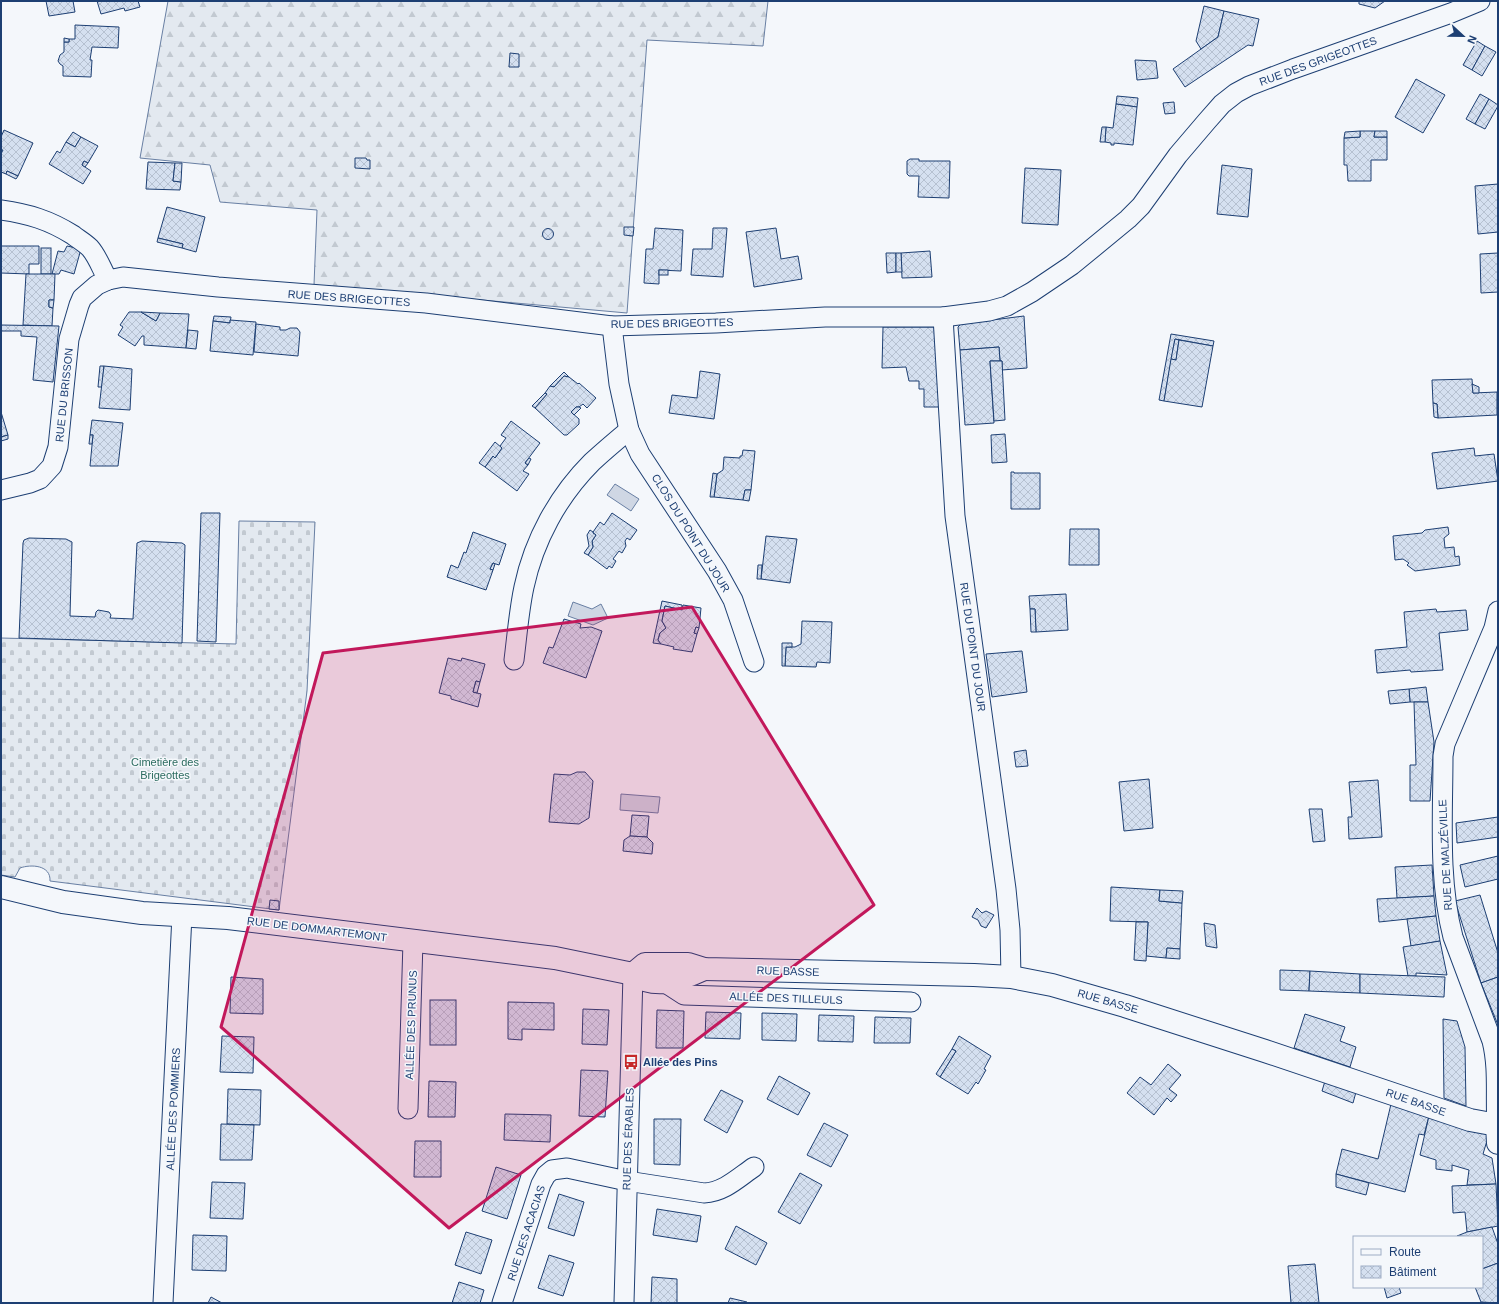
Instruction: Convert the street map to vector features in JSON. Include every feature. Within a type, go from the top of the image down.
[{"type":"street","name":"RUE DES GRIGEOTTES","points":[[1178,155],[1222,104],[1249,86],[1480,1]]},
{"type":"street","name":"RUE DES BRIGEOTTES","points":[[108,280],[123,277],[218,287],[426,303],[612,326],[716,323],[825,317],[943,317],[989,311],[1008,306],[1022,299],[1092,249],[1141,206],[1178,155]]},
{"type":"street","points":[[1,210],[22,213],[41,219],[56,225],[77,238],[89,247],[96,256],[108,280]]},
{"type":"street","name":"RUE DU BRISSON","points":[[1,490],[40,479],[52,466],[58,447],[69,339],[79,305],[82,298],[97,285],[108,280]]},
{"type":"street","name":"RUE DU POINT DU JOUR","points":[[943,317],[955,516],[1006,889],[1010,930],[1011,977]]},
{"type":"street","name":"CLOS DU POINT DU JOUR","points":[[612,326],[619,384],[629,430],[640,454],[717,571],[733,600],[754,662]]},
{"type":"street","points":[[514,660],[524,587],[535,550],[548,519],[570,487],[592,462],[629,430]]},
{"type":"street","name":"RUE DE MALZÉVILLE","points":[[1498,611],[1494,628],[1445,744],[1443,756],[1442,827],[1445,896],[1450,926],[1492,1041],[1494,1051],[1498,1131]]},
{"type":"street","name":"RUE DE DOMMARTEMONT","points":[[1,887],[63,902],[142,913],[228,918],[555,958],[633,974]]},
{"type":"street","name":"ALLÉE DES POMMIERS","points":[[163,1303],[182,915]]},
{"type":"street","name":"ALLÉE DES PRUNUS","points":[[408,1109],[413,941]]},
{"type":"street","name":"RUE BASSE","points":[[704,969],[678,981],[664,982],[643,981],[633,974],[645,964],[688,964],[704,969],[974,974],[1011,977],[1052,985],[1125,1006],[1273,1053],[1470,1120],[1498,1131]]},
{"type":"street","name":"RUE DES ÉRABLES","points":[[624,1303],[633,974]]},
{"type":"street","name":"ALLÉE DES TILLEULS","points":[[664,982],[684,995],[911,1002]]},
{"type":"street","points":[[627,1181],[704,1193],[715,1192],[727,1186],[754,1167]]},
{"type":"street","name":"RUE DES ACACIAS","points":[[502,1303],[541,1184],[546,1175],[552,1170],[567,1168],[627,1181]]},
{"type":"highlighted area","points":[[692,607],[874,905],[449,1228],[221,1027],[323,653]]},
{"type":"green space","points":[[168,1],[768,1],[763,46],[647,40],[627,313],[314,285],[317,210],[220,202],[210,165],[140,158]]},
{"type":"green space","name":"Cimetière des Brigeottes","points":[[239,521],[315,522],[307,691],[279,910],[50,881],[47,872],[44,869],[35,866],[20,868],[15,877],[1,875],[1,638],[236,644]]},
{"type":"shaded area","points":[[615,484],[639,499],[631,511],[607,495]]},
{"type":"shaded area","points":[[573,602],[592,609],[601,604],[608,618],[593,625],[568,616]]},
{"type":"shaded area","points":[[621,794],[660,797],[658,813],[620,810]]},
{"type":"building","points":[[46,1],[73,1],[75,12],[49,16]]},
{"type":"building","points":[[97,1],[138,1],[140,7],[125,11],[124,8],[101,14]]},
{"type":"building","points":[[1359,1],[1385,1],[1375,8],[1359,4]]},
{"type":"building","points":[[1204,6],[1224,11],[1218,37],[1201,49],[1196,41]]},
{"type":"building","points":[[1224,11],[1259,19],[1253,46],[1248,45],[1185,87],[1173,69],[1218,37]]},
{"type":"building","points":[[75,25],[119,27],[118,48],[92,47],[90,60],[92,60],[91,77],[63,76],[63,66],[58,61],[60,55],[64,52],[64,42],[69,42],[69,39],[75,39]]},
{"type":"building","points":[[64,38],[69,39],[69,42],[64,42]]},
{"type":"building","points":[[1477,41],[1485,46],[1472,70],[1463,65]]},
{"type":"building","points":[[1485,46],[1496,52],[1482,76],[1472,70]]},
{"type":"building","points":[[510,53],[519,54],[519,67],[509,67]]},
{"type":"building","points":[[1135,60],[1156,61],[1158,78],[1137,80]]},
{"type":"building","points":[[1416,79],[1445,95],[1423,133],[1395,117]]},
{"type":"building","points":[[1480,94],[1489,99],[1475,124],[1466,119]]},
{"type":"building","points":[[1117,96],[1138,98],[1137,107],[1116,104]]},
{"type":"building","points":[[1489,99],[1498,106],[1485,129],[1475,124]]},
{"type":"building","points":[[1174,102],[1175,113],[1165,114],[1163,103]]},
{"type":"building","points":[[1116,104],[1137,107],[1133,145],[1114,143],[1114,145],[1111,145],[1111,143],[1105,142],[1106,127],[1113,128]]},
{"type":"building","points":[[1102,127],[1106,127],[1105,142],[1100,142]]},
{"type":"building","points":[[4,130],[33,143],[18,176],[7,171],[6,174],[1,172],[1,154],[3,150],[1,150],[1,137]]},
{"type":"building","points":[[1360,131],[1375,131],[1374,137],[1387,137],[1387,160],[1371,160],[1371,181],[1348,181],[1347,165],[1344,165],[1344,138],[1360,137]]},
{"type":"building","points":[[1360,131],[1360,137],[1344,138],[1345,132]]},
{"type":"building","points":[[1375,131],[1387,131],[1387,137],[1374,137]]},
{"type":"building","points":[[73,132],[81,137],[75,147],[66,142]]},
{"type":"building","points":[[81,137],[98,146],[88,163],[84,161],[82,165],[91,171],[83,184],[49,164],[57,151],[60,153],[66,142],[75,147]]},
{"type":"building","points":[[355,158],[366,158],[367,160],[370,160],[370,169],[355,168]]},
{"type":"building","points":[[910,159],[919,159],[919,161],[950,161],[949,198],[918,197],[919,176],[909,176],[907,174],[907,161]]},
{"type":"building","points":[[84,161],[88,163],[85,167],[82,165]]},
{"type":"building","points":[[148,162],[175,163],[173,181],[181,182],[180,190],[146,189]]},
{"type":"building","points":[[175,163],[182,163],[181,182],[173,181]]},
{"type":"building","points":[[1222,165],[1252,169],[1248,217],[1217,214]]},
{"type":"building","points":[[1025,168],[1061,170],[1058,225],[1022,223]]},
{"type":"building","points":[[7,171],[18,176],[16,179],[6,174]]},
{"type":"building","points":[[1498,184],[1498,232],[1478,234],[1475,186]]},
{"type":"building","points":[[167,207],[205,217],[196,252],[182,248],[183,244],[158,238]]},
{"type":"building","points":[[624,227],[634,227],[633,236],[624,235]]},
{"type":"building","points":[[548,228],[552,230],[554,234],[552,238],[548,240],[544,238],[542,234],[544,230]]},
{"type":"building","points":[[655,228],[683,230],[681,271],[659,270],[659,284],[644,283],[646,249],[653,249]]},
{"type":"building","points":[[713,228],[727,228],[723,277],[691,275],[693,249],[712,249]]},
{"type":"building","points":[[776,228],[781,259],[798,256],[802,279],[754,287],[746,232]]},
{"type":"building","points":[[158,238],[183,244],[182,248],[157,242]]},
{"type":"building","points":[[1,246],[39,246],[39,264],[29,264],[29,274],[1,273]]},
{"type":"building","points":[[67,246],[81,249],[74,274],[61,270],[59,274],[52,274],[58,251],[64,252]]},
{"type":"building","points":[[41,248],[51,248],[51,274],[41,274]]},
{"type":"building","points":[[930,251],[932,277],[902,278],[901,253]]},
{"type":"building","points":[[886,253],[896,253],[896,272],[887,273]]},
{"type":"building","points":[[896,253],[901,253],[902,272],[896,272]]},
{"type":"building","points":[[1498,253],[1498,292],[1481,293],[1480,254]]},
{"type":"building","points":[[659,270],[668,270],[668,275],[659,275]]},
{"type":"building","points":[[26,274],[55,274],[54,300],[49,300],[49,307],[53,308],[52,326],[23,325]]},
{"type":"building","points":[[49,300],[54,300],[53,308],[49,307]]},
{"type":"building","points":[[129,312],[141,312],[156,321],[160,313],[189,314],[186,348],[144,345],[144,336],[142,336],[135,346],[118,335],[123,327],[120,325]]},
{"type":"building","points":[[141,312],[160,313],[156,321]]},
{"type":"building","points":[[214,316],[231,317],[230,323],[213,321]]},
{"type":"building","points":[[1024,316],[1027,368],[1002,370],[999,347],[960,350],[958,327],[961,324]]},
{"type":"building","points":[[230,320],[256,322],[253,355],[210,351],[213,321],[230,323]]},
{"type":"building","points":[[256,324],[280,327],[280,330],[297,328],[300,332],[298,356],[254,352]]},
{"type":"building","points":[[1,325],[59,326],[53,382],[33,380],[37,337],[21,336],[21,331],[1,331]]},
{"type":"building","points":[[883,327],[936,327],[940,407],[924,407],[924,389],[919,389],[919,381],[909,381],[906,367],[882,368]]},
{"type":"building","points":[[188,330],[198,331],[196,349],[186,348]]},
{"type":"building","points":[[1171,334],[1214,341],[1213,346],[1175,339],[1164,401],[1159,400]]},
{"type":"building","points":[[1175,339],[1179,340],[1176,360],[1171,359]]},
{"type":"building","points":[[1179,340],[1213,346],[1202,407],[1164,401],[1171,359],[1176,360]]},
{"type":"building","points":[[999,347],[1000,361],[990,361],[994,423],[965,425],[960,350]]},
{"type":"building","points":[[990,361],[1002,361],[1005,420],[994,421]]},
{"type":"building","points":[[100,366],[104,366],[102,387],[98,387]]},
{"type":"building","points":[[104,366],[132,369],[130,410],[99,408]]},
{"type":"building","points":[[700,371],[720,374],[714,419],[669,413],[672,395],[697,398]]},
{"type":"building","points":[[564,372],[569,377],[564,376],[554,387],[550,386]]},
{"type":"building","points":[[564,376],[569,377],[578,384],[579,383],[596,398],[587,408],[583,404],[576,407],[571,412],[579,419],[579,424],[567,435],[564,435],[535,408],[547,394],[545,393],[550,386],[554,387]]},
{"type":"building","points":[[1472,379],[1473,393],[1497,392],[1497,415],[1438,418],[1437,404],[1433,403],[1432,380]]},
{"type":"building","points":[[1472,384],[1479,387],[1479,393],[1473,393]]},
{"type":"building","points":[[545,393],[547,394],[535,408],[532,406]]},
{"type":"building","points":[[1433,403],[1437,404],[1438,418],[1434,417]]},
{"type":"building","points":[[576,407],[581,408],[574,415],[571,412]]},
{"type":"building","points":[[1,412],[8,435],[1,437]]},
{"type":"building","points":[[92,420],[123,423],[118,466],[90,466],[93,435],[90,435]]},
{"type":"building","points":[[511,421],[540,443],[525,463],[528,465],[523,471],[529,474],[517,491],[485,467],[493,456],[495,458],[502,448],[500,446],[506,438],[501,435]]},
{"type":"building","points":[[1005,434],[1007,462],[992,463],[991,435]]},
{"type":"building","points":[[8,435],[8,439],[1,441],[1,437]]},
{"type":"building","points":[[90,435],[93,435],[92,444],[89,444]]},
{"type":"building","points":[[495,442],[502,448],[495,458],[493,456],[485,467],[479,463]]},
{"type":"building","points":[[1474,448],[1475,456],[1494,454],[1498,481],[1437,489],[1432,453]]},
{"type":"building","points":[[743,450],[755,451],[751,490],[745,490],[743,500],[714,497],[717,474],[723,470],[724,457],[740,458]]},
{"type":"building","points":[[529,458],[531,459],[528,465],[525,463]]},
{"type":"building","points":[[1011,472],[1040,473],[1040,509],[1011,509]]},
{"type":"building","points":[[713,473],[717,474],[714,497],[710,497]]},
{"type":"building","points":[[745,490],[751,490],[749,501],[743,500]]},
{"type":"building","points":[[201,513],[220,513],[216,642],[197,641]]},
{"type":"building","points":[[612,513],[637,530],[630,540],[627,538],[625,541],[626,546],[622,553],[619,551],[613,559],[616,561],[612,568],[609,566],[607,569],[588,555],[593,547],[592,541],[596,535],[593,532],[600,522],[604,525]]},
{"type":"building","points":[[1448,527],[1449,534],[1444,538],[1445,548],[1454,547],[1455,557],[1459,556],[1460,565],[1415,571],[1407,565],[1409,563],[1403,559],[1395,560],[1393,536],[1422,533],[1425,530]]},
{"type":"building","points":[[1070,529],[1099,529],[1099,565],[1069,565]]},
{"type":"building","points":[[590,530],[596,535],[592,541],[593,547],[588,555],[584,553],[589,546],[587,535]]},
{"type":"building","points":[[473,532],[506,544],[499,565],[493,563],[490,569],[493,570],[486,590],[447,577],[451,565],[458,568],[464,552],[466,553]]},
{"type":"building","points":[[766,536],[797,539],[790,583],[761,579]]},
{"type":"building","points":[[29,538],[66,539],[72,542],[70,616],[95,617],[98,610],[109,612],[111,615],[110,618],[133,619],[137,543],[142,541],[182,543],[185,545],[182,643],[19,638],[23,543],[24,540]]},
{"type":"building","points":[[493,563],[495,564],[493,570],[490,569]]},
{"type":"building","points":[[758,565],[762,565],[761,579],[757,579]]},
{"type":"building","points":[[1066,594],[1068,630],[1036,632],[1035,609],[1030,609],[1029,596]]},
{"type":"building","points":[[662,601],[682,605],[682,610],[665,606],[662,621],[666,628],[660,633],[658,640],[661,644],[653,643]]},
{"type":"building","points":[[683,605],[701,608],[699,628],[696,627],[694,633],[697,634],[692,652],[673,649],[674,647],[661,644],[658,640],[660,633],[666,628],[662,621],[665,606],[682,610]]},
{"type":"building","points":[[1030,609],[1035,609],[1036,632],[1031,632]]},
{"type":"building","points":[[1436,609],[1437,612],[1466,610],[1468,630],[1439,633],[1443,670],[1411,672],[1410,670],[1377,673],[1375,650],[1407,647],[1404,612]]},
{"type":"building","points":[[564,619],[581,624],[580,628],[591,627],[602,631],[586,678],[543,663],[549,647],[553,648]]},
{"type":"building","points":[[802,621],[832,622],[830,663],[817,662],[816,667],[785,666],[786,647],[795,647],[801,644]]},
{"type":"building","points":[[696,627],[699,628],[697,634],[694,633]]},
{"type":"building","points":[[782,643],[792,643],[792,647],[786,647],[785,666],[782,666]]},
{"type":"building","points":[[1022,651],[1027,692],[992,697],[986,654]]},
{"type":"building","points":[[448,658],[461,661],[462,658],[485,664],[480,682],[476,681],[473,692],[481,694],[478,707],[451,699],[451,696],[439,693]]},
{"type":"building","points":[[476,681],[480,682],[477,693],[473,692]]},
{"type":"building","points":[[1426,687],[1428,702],[1410,702],[1409,689]]},
{"type":"building","points":[[1409,689],[1410,702],[1390,704],[1388,691]]},
{"type":"building","points":[[1414,702],[1428,702],[1434,742],[1430,801],[1410,801],[1410,765],[1416,765]]},
{"type":"building","points":[[1026,750],[1028,766],[1016,767],[1014,752]]},
{"type":"building","points":[[577,772],[585,772],[593,781],[589,818],[579,824],[549,822],[554,774],[570,775]]},
{"type":"building","points":[[1149,779],[1153,828],[1124,831],[1119,782]]},
{"type":"building","points":[[1378,780],[1382,837],[1349,839],[1348,817],[1352,817],[1349,782]]},
{"type":"building","points":[[1309,809],[1322,809],[1325,841],[1313,842]]},
{"type":"building","points":[[632,815],[649,816],[647,837],[630,836]]},
{"type":"building","points":[[1498,817],[1498,837],[1457,843],[1456,823]]},
{"type":"building","points":[[630,836],[647,837],[653,843],[652,854],[623,851],[624,840]]},
{"type":"building","points":[[1498,856],[1498,879],[1465,887],[1460,865]]},
{"type":"building","points":[[1432,865],[1434,896],[1397,898],[1395,867]]},
{"type":"building","points":[[1111,887],[1160,890],[1159,901],[1182,903],[1180,949],[1167,948],[1166,958],[1146,956],[1148,922],[1110,921]]},
{"type":"building","points":[[1160,890],[1183,891],[1182,903],[1159,901]]},
{"type":"building","points":[[1480,895],[1498,953],[1498,977],[1481,983],[1455,901]]},
{"type":"building","points":[[1434,896],[1436,916],[1379,922],[1377,899]]},
{"type":"building","points":[[270,900],[279,901],[279,910],[269,909]]},
{"type":"building","points":[[977,908],[982,913],[986,911],[994,915],[986,928],[981,926],[978,920],[972,917]]},
{"type":"building","points":[[1436,916],[1440,941],[1411,946],[1407,919]]},
{"type":"building","points":[[1136,922],[1148,922],[1146,961],[1134,960]]},
{"type":"building","points":[[1204,923],[1215,925],[1217,948],[1206,946]]},
{"type":"building","points":[[1440,941],[1447,975],[1416,973],[1416,976],[1408,976],[1403,947]]},
{"type":"building","points":[[1167,948],[1180,949],[1180,959],[1166,958]]},
{"type":"building","points":[[1280,970],[1310,971],[1309,991],[1280,990]]},
{"type":"building","points":[[1310,971],[1360,974],[1360,993],[1309,991]]},
{"type":"building","points":[[1360,974],[1445,977],[1444,997],[1360,993]]},
{"type":"building","points":[[231,977],[263,979],[263,1014],[230,1013]]},
{"type":"building","points":[[1498,977],[1498,1025],[1481,983]]},
{"type":"building","points":[[430,1000],[456,1000],[456,1045],[430,1045]]},
{"type":"building","points":[[508,1002],[554,1003],[554,1030],[522,1029],[522,1040],[508,1039]]},
{"type":"building","points":[[583,1009],[609,1010],[607,1045],[582,1044]]},
{"type":"building","points":[[657,1010],[684,1011],[683,1048],[656,1048]]},
{"type":"building","points":[[706,1012],[741,1013],[740,1039],[705,1038]]},
{"type":"building","points":[[762,1013],[797,1014],[796,1041],[762,1040]]},
{"type":"building","points":[[1305,1014],[1345,1027],[1340,1041],[1356,1047],[1350,1067],[1294,1048]]},
{"type":"building","points":[[819,1015],[854,1016],[853,1042],[818,1041]]},
{"type":"building","points":[[875,1017],[911,1018],[910,1043],[874,1043]]},
{"type":"building","points":[[1443,1019],[1457,1021],[1465,1047],[1466,1106],[1444,1098]]},
{"type":"building","points":[[222,1036],[254,1037],[253,1073],[220,1072]]},
{"type":"building","points":[[959,1036],[991,1056],[984,1069],[986,1070],[978,1084],[976,1082],[968,1094],[940,1077],[956,1051],[952,1049]]},
{"type":"building","points":[[952,1049],[956,1051],[940,1077],[936,1074]]},
{"type":"building","points":[[1168,1064],[1181,1075],[1169,1089],[1177,1095],[1171,1102],[1167,1098],[1154,1115],[1127,1093],[1140,1077],[1151,1085]]},
{"type":"building","points":[[581,1070],[608,1071],[605,1117],[579,1116]]},
{"type":"building","points":[[779,1076],[810,1093],[798,1115],[767,1099]]},
{"type":"building","points":[[429,1081],[456,1082],[455,1117],[428,1117]]},
{"type":"building","points":[[1325,1081],[1356,1092],[1353,1103],[1322,1091]]},
{"type":"building","points":[[228,1089],[261,1090],[260,1125],[227,1124]]},
{"type":"building","points":[[721,1090],[743,1101],[727,1133],[704,1120]]},
{"type":"building","points":[[1391,1104],[1429,1116],[1424,1135],[1419,1134],[1405,1192],[1336,1174],[1342,1149],[1378,1159]]},
{"type":"building","points":[[505,1114],[551,1115],[550,1142],[504,1140]]},
{"type":"building","points":[[1429,1116],[1489,1134],[1483,1154],[1492,1158],[1496,1184],[1467,1185],[1469,1170],[1452,1165],[1452,1171],[1436,1169],[1436,1160],[1420,1155]]},
{"type":"building","points":[[654,1119],[681,1119],[680,1165],[654,1164]]},
{"type":"building","points":[[824,1123],[848,1135],[831,1167],[807,1155]]},
{"type":"building","points":[[221,1124],[254,1125],[252,1160],[220,1160]]},
{"type":"building","points":[[415,1141],[441,1141],[441,1177],[414,1177]]},
{"type":"building","points":[[496,1167],[521,1175],[507,1219],[482,1211]]},
{"type":"building","points":[[800,1173],[822,1185],[800,1224],[778,1212]]},
{"type":"building","points":[[1336,1174],[1369,1183],[1366,1195],[1336,1187]]},
{"type":"building","points":[[212,1182],[245,1183],[243,1219],[210,1218]]},
{"type":"building","points":[[1496,1184],[1498,1226],[1467,1232],[1465,1212],[1453,1213],[1452,1186]]},
{"type":"building","points":[[559,1194],[584,1202],[574,1236],[548,1228]]},
{"type":"building","points":[[657,1209],[701,1216],[697,1242],[653,1235]]},
{"type":"building","points":[[736,1226],[767,1243],[756,1265],[725,1249]]},
{"type":"building","points":[[1492,1227],[1498,1244],[1498,1263],[1483,1269],[1483,1236],[1457,1236],[1467,1232]]},
{"type":"building","points":[[466,1232],[492,1240],[481,1274],[455,1265]]},
{"type":"building","points":[[193,1235],[227,1236],[226,1271],[192,1270]]},
{"type":"building","points":[[549,1255],[574,1263],[563,1296],[538,1288]]},
{"type":"building","points":[[1498,1263],[1498,1303],[1481,1302],[1475,1288],[1483,1288],[1483,1269]]},
{"type":"building","points":[[1315,1264],[1319,1303],[1291,1303],[1288,1266]]},
{"type":"building","points":[[652,1277],[677,1279],[677,1303],[651,1303]]},
{"type":"building","points":[[459,1282],[484,1290],[480,1303],[452,1303]]},
{"type":"building","points":[[1384,1288],[1399,1288],[1401,1293],[1387,1298]]},
{"type":"building","points":[[211,1297],[222,1303],[208,1303]]},
{"type":"building","points":[[730,1298],[747,1302],[728,1303]]},
{"type":"place","name":"Allée des Pins","points":[[631,1062]]}]
